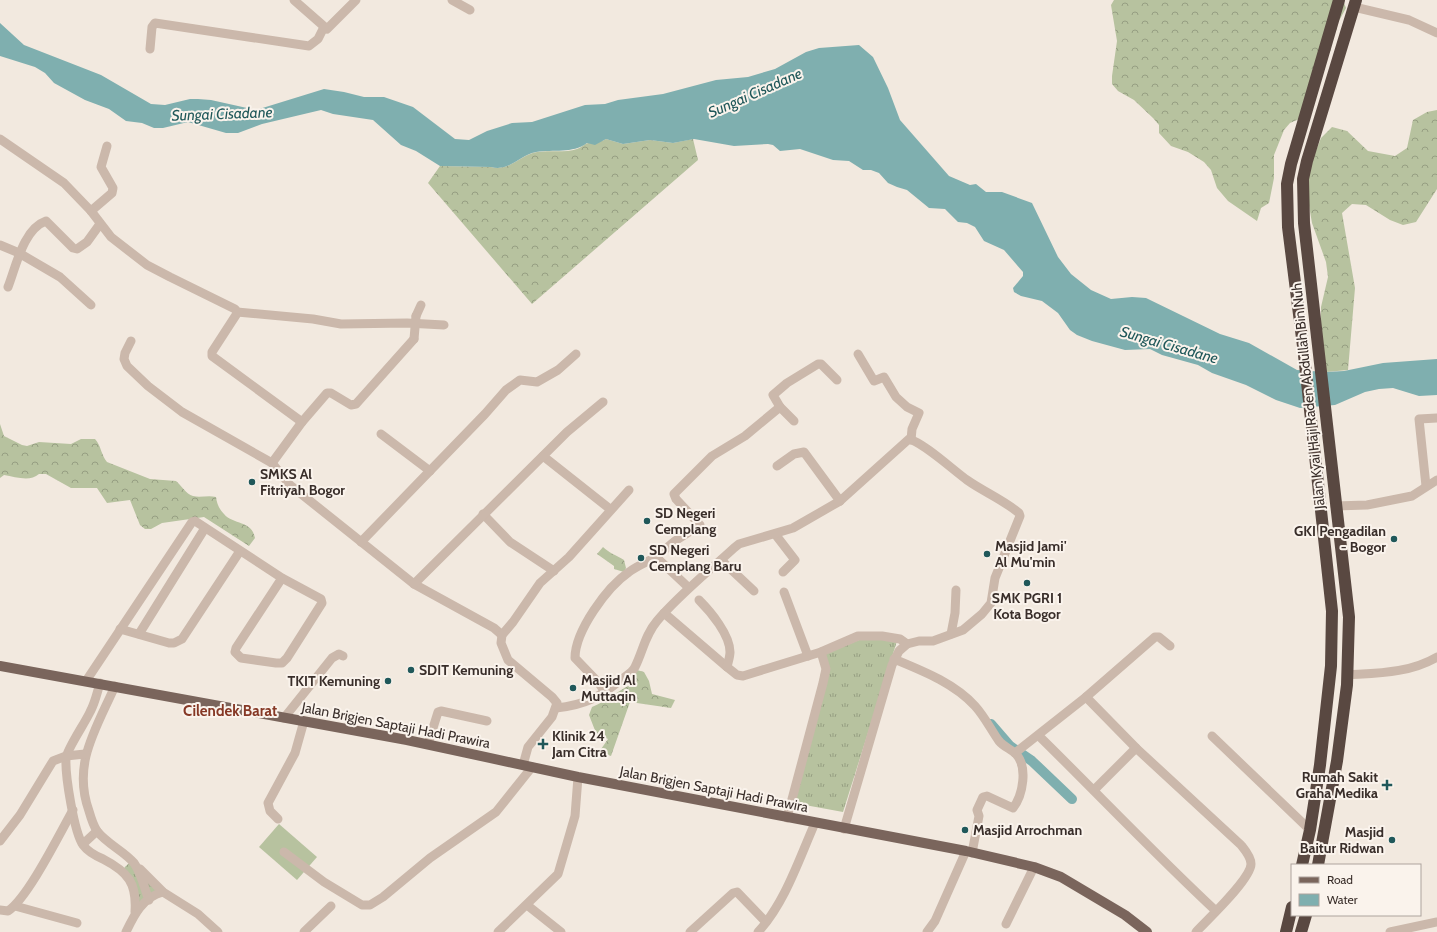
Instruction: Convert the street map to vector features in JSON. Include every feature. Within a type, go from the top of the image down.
[{"type":"highway","name":"Jalan Kyai Haji Raden Abdullah Bin Nuh","points":[[1302,863],[1310,830],[1320,765],[1331,666],[1332,611],[1321,498],[1288,226],[1287,184],[1290,164],[1339,0]]},
{"type":"highway","name":"Jalan Kyai Haji Raden Abdullah Bin Nuh","points":[[1318,864],[1337,761],[1348,675],[1349,617],[1335,506],[1304,223],[1303,179],[1355,3]]},
{"type":"highway","points":[[1286,929],[1291,911]]},
{"type":"highway","points":[[1301,932],[1306,916]]},
{"type":"main road","name":"Jalan Brigjen Saptaji Hadi Prawira","points":[[0,666],[428,744],[578,777],[969,852],[1034,867],[1061,877],[1125,915],[1146,932]]},
{"type":"street","points":[[294,0],[324,27],[329,29],[356,0]]},
{"type":"street","points":[[452,0],[470,10]]},
{"type":"street","points":[[1355,3],[1409,20],[1437,33]]},
{"type":"street","points":[[150,49],[152,27],[155,24],[214,31],[309,46],[318,39],[324,27]]},
{"type":"street","points":[[0,139],[64,183],[91,211],[112,237],[147,265],[170,278],[235,308],[237,312],[313,319],[341,324],[407,323],[444,325]]},
{"type":"street","points":[[91,211],[112,193],[114,188],[101,167],[107,146]]},
{"type":"street","points":[[8,287],[19,253],[38,224],[46,221],[73,248],[77,249],[87,242],[100,224]]},
{"type":"street","points":[[0,245],[19,253],[60,277],[91,304]]},
{"type":"street","points":[[272,463],[302,422],[327,393],[331,393],[351,405],[356,404],[414,339],[416,316],[421,305]]},
{"type":"street","points":[[237,312],[212,352],[212,356],[302,422]]},
{"type":"street","points":[[131,340],[125,352],[124,359],[127,366],[148,386],[182,412],[272,463],[290,485],[414,584],[494,628],[502,635]]},
{"type":"street","points":[[361,542],[506,390],[520,380],[537,382],[558,370],[576,354]]},
{"type":"street","points":[[858,354],[874,381],[884,377],[896,397],[907,407],[919,413],[912,429],[911,440]]},
{"type":"street","points":[[794,421],[780,407],[773,395],[787,383],[818,364],[821,364],[837,380]]},
{"type":"street","points":[[414,584],[482,514],[567,432],[603,402]]},
{"type":"street","points":[[605,692],[598,682],[575,658],[578,641],[598,604],[610,588],[628,572],[656,557],[700,525],[676,499],[674,494],[712,456],[745,436],[780,407]]},
{"type":"street","points":[[1426,486],[1419,419],[1437,418]]},
{"type":"street","points":[[381,434],[430,471]]},
{"type":"street","points":[[556,708],[589,702],[605,692],[635,669],[643,642],[657,621],[688,587],[739,544],[793,528],[840,501],[907,440],[911,440],[968,481],[999,498],[1019,513],[1020,516],[995,578],[991,603],[982,614],[963,630],[933,641],[918,641],[907,644],[899,651],[894,659],[865,752],[844,829]]},
{"type":"street","points":[[777,466],[794,454],[804,452],[840,501]]},
{"type":"street","points":[[543,456],[610,509]]},
{"type":"street","points":[[1335,506],[1367,505],[1412,496],[1437,480]]},
{"type":"street","points":[[284,852],[324,882],[362,905],[370,905],[383,897],[430,858],[496,812],[528,766],[528,747],[556,708],[556,704],[552,697],[508,660],[501,643],[502,635],[513,622],[540,583],[569,557],[610,509],[629,490]]},
{"type":"street","points":[[482,514],[510,542],[554,571]]},
{"type":"street","points":[[86,681],[190,523],[195,521],[282,578],[321,599],[322,603],[287,658],[282,663],[276,664],[241,658],[235,652],[236,648],[282,578]]},
{"type":"street","points":[[139,634],[205,528]]},
{"type":"street","points":[[775,534],[795,560],[783,572]]},
{"type":"street","points":[[120,629],[169,643],[174,643],[182,639],[240,551]]},
{"type":"street","points":[[656,557],[688,587]]},
{"type":"street","points":[[721,560],[754,590]]},
{"type":"street","points":[[951,634],[955,613],[956,590]]},
{"type":"street","points":[[784,592],[808,656]]},
{"type":"street","points":[[699,600],[713,616],[728,641],[730,652],[727,667]]},
{"type":"street","points":[[664,614],[737,675],[743,676],[821,652],[858,636],[882,636],[900,639],[907,644]]},
{"type":"street","points":[[1017,752],[1086,697],[1157,636],[1170,646]]},
{"type":"street","points":[[787,818],[826,669],[821,652]]},
{"type":"street","points":[[284,718],[332,658],[339,654],[343,656]]},
{"type":"street","points":[[1348,675],[1393,672],[1426,663],[1437,657]]},
{"type":"street","points":[[894,659],[924,671],[958,690],[975,706],[1000,743],[1017,752],[1024,767],[1020,794],[1013,808],[1010,808],[985,795],[977,810],[978,816],[969,852],[935,921],[927,932]]},
{"type":"street","points":[[100,684],[91,710],[66,756],[66,778],[73,810],[83,844],[94,855],[122,870],[136,895],[135,912],[126,932]]},
{"type":"street","points":[[115,686],[86,754],[82,778],[87,806],[97,830],[163,892],[198,914],[217,932]]},
{"type":"street","points":[[1086,697],[1136,748],[1241,845],[1249,857],[1251,864],[1246,879],[1196,932]]},
{"type":"street","points":[[91,710],[103,714]]},
{"type":"street","points":[[428,744],[438,712],[441,711],[487,721]]},
{"type":"street","points":[[278,819],[270,811],[268,803],[296,753],[304,721]]},
{"type":"street","points":[[1038,736],[1094,790],[1166,864],[1216,911]]},
{"type":"street","points":[[1212,736],[1310,830]]},
{"type":"street","points":[[1094,790],[1136,748]]},
{"type":"street","points":[[0,841],[20,815],[51,763],[66,756],[86,754]]},
{"type":"street","points":[[498,932],[554,879],[561,867],[575,816],[578,777]]},
{"type":"street","points":[[0,910],[8,911],[15,906],[41,867],[73,810]]},
{"type":"street","points":[[758,932],[766,922],[786,887],[814,823]]},
{"type":"street","points":[[83,844],[97,830]]},
{"type":"street","points":[[122,870],[131,861]]},
{"type":"street","points":[[131,861],[140,874],[148,900]]},
{"type":"street","points":[[1006,924],[1034,867]]},
{"type":"street","points":[[135,912],[156,894],[163,892]]},
{"type":"street","points":[[690,932],[733,893],[737,892],[766,922]]},
{"type":"street","points":[[527,905],[561,932]]},
{"type":"street","points":[[15,906],[77,923]]},
{"type":"street","points":[[304,932],[331,906]]},
{"type":"street","points":[[1390,932],[1437,922]]},
{"type":"green space","points":[[1114,0],[1343,0],[1346,8],[1336,23],[1337,29],[1330,38],[1331,50],[1328,54],[1306,116],[1290,123],[1284,130],[1274,155],[1274,178],[1269,203],[1261,208],[1257,221],[1228,201],[1217,188],[1211,170],[1204,162],[1188,152],[1171,146],[1159,133],[1159,125],[1153,118],[1134,100],[1118,91],[1112,84],[1117,41],[1111,5]]},
{"type":"green space","points":[[1437,110],[1437,189],[1416,222],[1403,225],[1390,220],[1366,205],[1352,204],[1342,213],[1355,288],[1348,370],[1326,372],[1321,339],[1321,307],[1328,277],[1326,262],[1312,223],[1307,194],[1310,166],[1321,138],[1332,127],[1347,131],[1368,151],[1395,156],[1407,148],[1413,120],[1427,112]]},
{"type":"green space","points":[[606,139],[623,144],[650,140],[673,143],[693,139],[698,160],[532,304],[428,183],[440,166],[498,168],[509,165],[525,156],[537,152],[572,150],[588,143]]},
{"type":"green space","points":[[0,424],[4,436],[27,446],[39,442],[71,444],[81,439],[95,439],[99,444],[103,456],[107,462],[150,479],[176,481],[190,495],[193,496],[216,497],[218,506],[224,514],[232,520],[250,528],[255,538],[249,546],[204,517],[162,523],[151,529],[145,529],[140,525],[130,500],[107,503],[97,488],[71,488],[46,474],[39,474],[31,478],[18,478],[4,475],[0,478]]},
{"type":"green space","points":[[603,547],[624,560],[626,568],[624,572],[614,569],[614,566],[597,554]]},
{"type":"green space","points":[[864,638],[897,641],[843,812],[794,803],[825,654]]},
{"type":"green space","points":[[637,670],[644,672],[649,681],[652,694],[675,700],[671,708],[630,702],[611,756],[599,752],[608,739],[596,733],[589,715],[592,707],[634,683],[630,676]]},
{"type":"green space","points":[[279,824],[317,857],[297,880],[259,847]]},
{"type":"green space","points":[[131,861],[163,892],[135,912],[136,895],[122,870]]},
{"type":"water","name":"Sungai Cisadane","points":[[0,23],[24,45],[101,75],[151,104],[165,105],[190,99],[198,99],[211,100],[256,110],[324,89],[364,97],[384,97],[413,107],[455,139],[469,140],[487,131],[512,123],[532,122],[585,105],[605,104],[618,100],[663,94],[716,80],[748,77],[775,69],[806,52],[819,48],[859,45],[873,57],[888,88],[900,120],[949,176],[970,185],[976,184],[986,192],[1002,192],[1032,203],[1058,257],[1071,274],[1091,290],[1111,299],[1132,297],[1146,298],[1220,334],[1249,343],[1297,370],[1326,372],[1344,371],[1383,363],[1437,359],[1437,395],[1419,396],[1393,388],[1379,389],[1365,392],[1335,405],[1300,408],[1276,400],[1246,385],[1212,373],[1198,365],[1162,355],[1150,349],[1125,350],[1092,341],[1077,335],[1070,330],[1058,313],[1042,301],[1021,296],[1014,292],[1013,288],[1023,276],[1023,272],[1004,250],[984,241],[975,227],[967,223],[958,222],[945,209],[929,208],[907,190],[888,183],[879,173],[871,170],[863,170],[849,161],[833,160],[800,149],[780,151],[773,145],[768,144],[734,146],[694,139],[673,143],[650,140],[623,144],[606,139],[595,145],[587,143],[575,149],[536,152],[524,156],[509,165],[498,168],[440,166],[416,151],[401,145],[373,120],[333,114],[321,110],[262,124],[238,133],[226,133],[188,122],[163,128],[154,128],[142,123],[126,121],[109,109],[85,100],[54,83],[45,73],[35,67],[0,56]]},
{"type":"waterway","points":[[991,724],[1010,746],[1032,761],[1072,799]]},
{"type":"place","name":"SMKS Al Fitriyah Bogor","points":[[252,482]]},
{"type":"place","name":"SD Negeri Cemplang","points":[[647,521]]},
{"type":"place","name":"GKI Pengadilan - Bogor","points":[[1394,539]]},
{"type":"place","name":"Masjid Jami' Al Mu'min","points":[[987,554]]},
{"type":"place","name":"SD Negeri Cemplang Baru","points":[[641,558]]},
{"type":"place","name":"SMK PGRI 1 Kota Bogor","points":[[1027,583]]},
{"type":"place","name":"SDIT Kemuning","points":[[411,670]]},
{"type":"place","name":"TKIT Kemuning","points":[[388,681]]},
{"type":"place","name":"Masjid Al Muttaqin","points":[[573,688]]},
{"type":"place","name":"Klinik 24 Jam Citra","points":[[543,744]]},
{"type":"place","name":"Rumah Sakit Graha Medika","points":[[1387,785]]},
{"type":"place","name":"Masjid Arrochman","points":[[965,830]]},
{"type":"place","name":"Masjid Baitur Ridwan","points":[[1392,840]]},
{"type":"district","name":"Cilendek Barat","points":[[230,711]]}]
